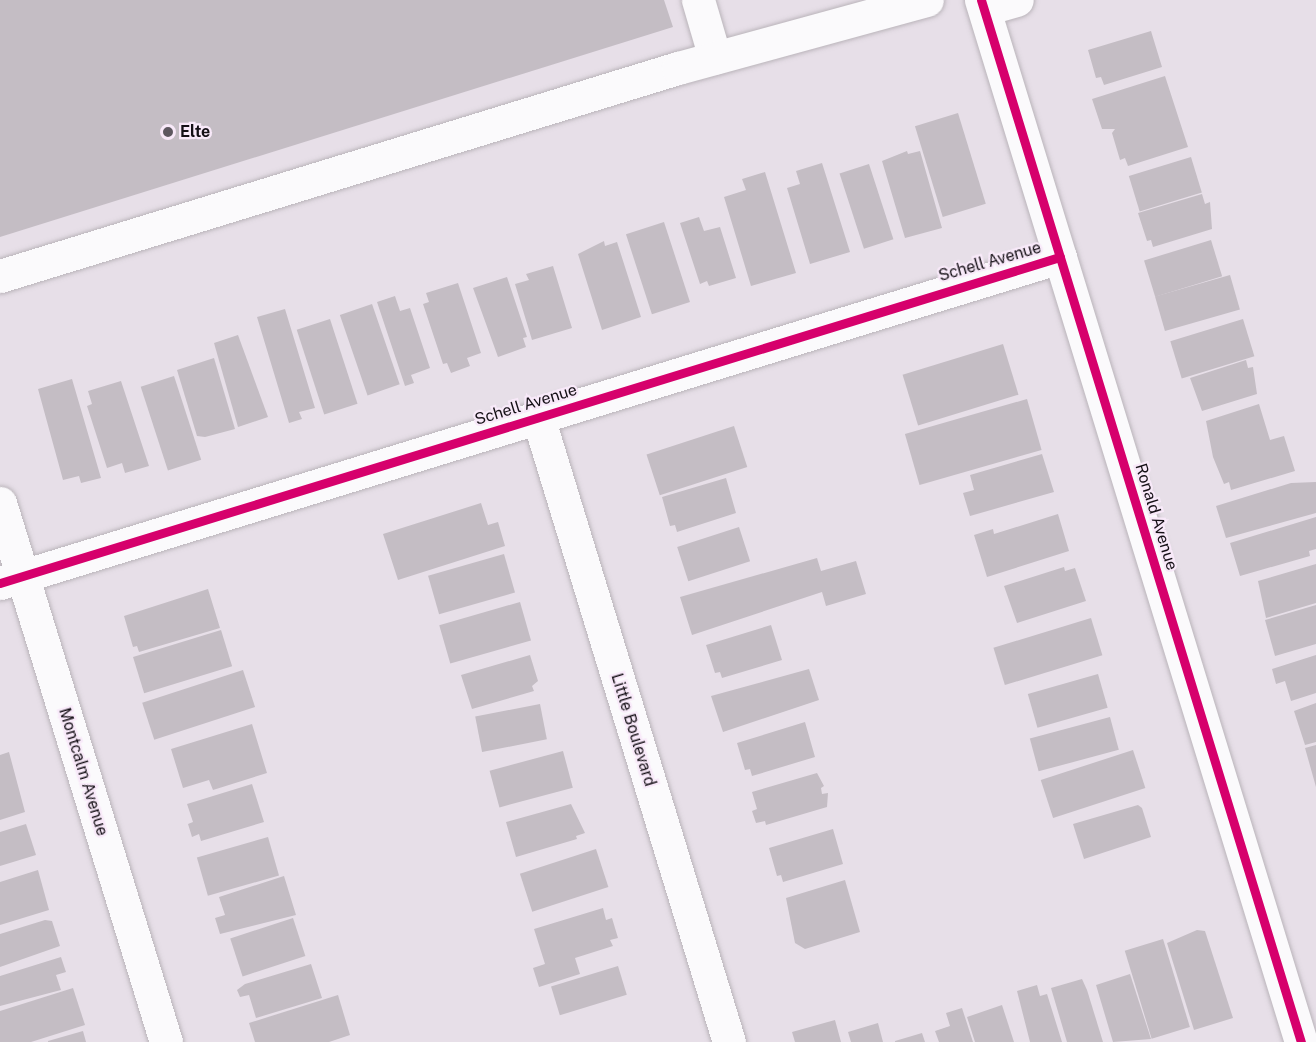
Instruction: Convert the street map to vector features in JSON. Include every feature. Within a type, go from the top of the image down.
[{"type":"street","points":[[698,0],[716,58]]},
{"type":"street","points":[[0,276],[716,58],[927,0]]},
{"type":"street","points":[[983,5],[1017,0]]},
{"type":"street","name":"Ronald Avenue","points":[[983,5],[1301,1042]]},
{"type":"street","name":"Schell Avenue","points":[[11,579],[1060,257]]},
{"type":"street","name":"Little Boulevard","points":[[538,417],[729,1042]]},
{"type":"street","name":"Montcalm Avenue","points":[[0,503],[11,579],[166,1042]]},
{"type":"building","name":"Elte","points":[[0,0],[664,0],[673,27],[0,237]]},
{"type":"building","points":[[1151,31],[1162,67],[1104,85],[1101,77],[1096,78],[1088,50]]},
{"type":"building","points":[[1165,76],[1188,147],[1128,166],[1125,158],[1120,160],[1112,133],[1115,129],[1102,129],[1092,99]]},
{"type":"building","points":[[958,113],[986,204],[943,217],[915,126]]},
{"type":"building","points":[[907,151],[908,154],[920,151],[942,228],[905,238],[882,161]]},
{"type":"building","points":[[1191,157],[1202,192],[1140,211],[1129,176]]},
{"type":"building","points":[[822,163],[850,252],[810,264],[787,188],[800,184],[796,171]]},
{"type":"building","points":[[869,164],[893,239],[864,249],[840,174]]},
{"type":"building","points":[[765,172],[796,273],[751,286],[724,197],[746,190],[742,179]]},
{"type":"building","points":[[1202,194],[1205,204],[1210,202],[1212,229],[1153,247],[1151,240],[1147,241],[1138,213]]},
{"type":"building","points":[[699,217],[704,231],[720,227],[736,278],[709,286],[707,281],[700,284],[680,223]]},
{"type":"building","points":[[664,222],[690,302],[652,314],[626,234]]},
{"type":"building","points":[[1211,240],[1222,276],[1155,297],[1144,260]]},
{"type":"building","points":[[604,241],[605,246],[617,242],[641,317],[602,330],[578,254]]},
{"type":"building","points":[[553,266],[572,328],[532,340],[515,284],[529,280],[526,274]]},
{"type":"building","points":[[1230,275],[1240,310],[1165,331],[1155,296]]},
{"type":"building","points":[[507,277],[527,337],[523,338],[526,347],[498,357],[473,288]]},
{"type":"building","points":[[458,283],[481,353],[467,358],[470,366],[451,373],[447,363],[443,364],[423,304],[429,302],[426,293]]},
{"type":"building","points":[[395,296],[400,311],[410,308],[430,368],[411,375],[414,383],[405,386],[377,302]]},
{"type":"building","points":[[372,304],[400,384],[368,395],[340,315]]},
{"type":"building","points":[[285,309],[315,408],[299,412],[302,419],[289,423],[257,317]]},
{"type":"building","points":[[330,319],[358,404],[324,414],[297,330]]},
{"type":"building","points":[[1243,319],[1254,356],[1182,379],[1170,341]]},
{"type":"building","points":[[238,335],[268,417],[238,427],[214,343]]},
{"type":"building","points":[[1003,344],[1018,395],[918,425],[903,375]]},
{"type":"building","points":[[214,358],[235,429],[205,437],[197,436],[177,370]]},
{"type":"building","points":[[1246,360],[1248,368],[1253,367],[1257,394],[1202,411],[1190,378]]},
{"type":"building","points":[[174,376],[201,460],[168,471],[141,387]]},
{"type":"building","points":[[72,379],[101,478],[81,483],[79,476],[63,480],[38,389]]},
{"type":"building","points":[[121,381],[149,466],[125,473],[122,463],[107,468],[87,406],[92,404],[88,391]]},
{"type":"building","points":[[1027,399],[1042,450],[920,485],[905,434]]},
{"type":"building","points":[[1259,404],[1270,440],[1284,436],[1295,471],[1231,490],[1229,482],[1224,484],[1213,457],[1206,421]]},
{"type":"building","points":[[734,426],[747,467],[660,495],[647,454]]},
{"type":"building","points":[[1042,454],[1054,492],[970,516],[963,493],[974,490],[970,475]]},
{"type":"building","points":[[726,478],[736,513],[677,532],[675,525],[670,526],[662,497]]},
{"type":"building","points":[[1316,482],[1316,513],[1226,538],[1216,506],[1291,483]]},
{"type":"building","points":[[481,503],[488,525],[498,522],[505,546],[398,580],[383,534]]},
{"type":"building","points":[[1058,514],[1069,551],[987,577],[974,535],[993,529],[994,534]]},
{"type":"building","points":[[1316,517],[1316,549],[1309,551],[1310,556],[1240,576],[1230,543]]},
{"type":"building","points":[[739,527],[750,561],[688,581],[677,547]]},
{"type":"building","points":[[504,554],[515,592],[439,614],[428,576]]},
{"type":"building","points":[[817,558],[821,571],[856,561],[866,594],[826,606],[822,592],[692,635],[680,597]]},
{"type":"building","points":[[1316,564],[1316,603],[1266,618],[1258,581]]},
{"type":"building","points":[[1064,567],[1065,571],[1075,568],[1086,601],[1017,623],[1004,586]]},
{"type":"building","points":[[208,589],[220,628],[139,652],[137,646],[133,647],[124,616]]},
{"type":"building","points":[[520,602],[531,640],[450,664],[439,625]]},
{"type":"building","points":[[1316,605],[1316,644],[1275,656],[1265,620]]},
{"type":"building","points":[[1091,618],[1102,655],[1005,685],[993,648]]},
{"type":"building","points":[[771,625],[782,660],[722,678],[720,672],[715,673],[706,645]]},
{"type":"building","points":[[221,630],[232,666],[144,693],[133,657]]},
{"type":"building","points":[[530,655],[538,681],[532,686],[534,691],[472,709],[461,675]]},
{"type":"building","points":[[1316,655],[1316,693],[1291,701],[1285,681],[1276,684],[1272,669]]},
{"type":"building","points":[[809,669],[819,700],[723,732],[711,696]]},
{"type":"building","points":[[243,670],[255,707],[154,740],[142,703]]},
{"type":"building","points":[[1098,674],[1108,708],[1037,728],[1028,694]]},
{"type":"building","points":[[1316,703],[1316,742],[1305,745],[1294,711]]},
{"type":"building","points":[[540,704],[547,739],[482,752],[475,717]]},
{"type":"building","points":[[1110,717],[1119,750],[1039,771],[1030,738]]},
{"type":"building","points":[[805,722],[815,757],[752,776],[750,769],[745,770],[737,743]]},
{"type":"building","points":[[252,724],[267,773],[213,790],[209,780],[183,788],[171,749]]},
{"type":"building","points":[[1316,745],[1316,787],[1305,748]]},
{"type":"building","points":[[1133,750],[1145,788],[1053,818],[1041,780]]},
{"type":"building","points":[[563,751],[573,788],[499,807],[490,771]]},
{"type":"building","points":[[9,752],[25,812],[0,820],[0,755]]},
{"type":"building","points":[[817,773],[824,786],[821,788],[822,794],[828,793],[827,807],[766,825],[765,821],[756,823],[752,811],[757,809],[752,792]]},
{"type":"building","points":[[252,784],[264,822],[201,841],[199,834],[192,837],[188,824],[193,822],[187,804]]},
{"type":"building","points":[[571,804],[585,833],[576,836],[577,839],[516,857],[506,822]]},
{"type":"building","points":[[1138,805],[1142,808],[1151,837],[1084,859],[1073,824]]},
{"type":"building","points":[[26,824],[36,855],[0,866],[0,832]]},
{"type":"building","points":[[833,829],[843,864],[783,882],[781,875],[777,876],[769,848]]},
{"type":"building","points":[[268,837],[279,875],[208,896],[197,857]]},
{"type":"building","points":[[596,849],[608,887],[532,912],[520,874]]},
{"type":"building","points":[[38,870],[49,910],[0,925],[0,882]]},
{"type":"building","points":[[284,876],[296,915],[220,934],[215,918],[225,915],[219,897]]},
{"type":"building","points":[[845,880],[860,932],[805,949],[795,943],[786,898]]},
{"type":"building","points":[[603,908],[606,920],[612,918],[618,938],[610,940],[613,946],[575,958],[580,974],[539,987],[533,968],[545,964],[534,929]]},
{"type":"building","points":[[293,918],[305,956],[243,976],[230,938]]},
{"type":"building","points":[[45,920],[52,921],[60,946],[0,967],[0,934]]},
{"type":"building","points":[[1197,930],[1205,931],[1233,1018],[1194,1030],[1167,943]]},
{"type":"building","points":[[1163,939],[1190,1027],[1152,1039],[1125,951]]},
{"type":"building","points":[[61,957],[66,972],[56,975],[61,990],[0,1006],[0,976]]},
{"type":"building","points":[[311,964],[322,998],[256,1018],[249,995],[240,997],[237,990],[245,984]]},
{"type":"building","points":[[618,966],[627,995],[560,1015],[551,986]]},
{"type":"building","points":[[1130,974],[1151,1039],[1113,1042],[1096,985]]},
{"type":"building","points":[[1082,979],[1103,1042],[1067,1042],[1051,988]]},
{"type":"building","points":[[1037,985],[1040,996],[1047,994],[1062,1042],[1030,1042],[1017,991]]},
{"type":"building","points":[[73,988],[85,1025],[31,1042],[0,1042],[0,1011]]},
{"type":"building","points":[[338,995],[350,1035],[329,1042],[255,1042],[249,1023]]},
{"type":"building","points":[[1002,1005],[1014,1042],[975,1042],[967,1017]]},
{"type":"building","points":[[962,1008],[973,1042],[939,1042],[935,1031],[950,1026],[946,1013]]},
{"type":"building","points":[[835,1020],[841,1042],[795,1042],[792,1032]]},
{"type":"building","points":[[878,1023],[883,1042],[851,1042],[848,1032]]},
{"type":"building","points":[[83,1031],[86,1042],[48,1042],[48,1041]]},
{"type":"building","points":[[922,1033],[925,1042],[895,1042],[895,1041]]},
{"type":"cycle path","points":[[981,0],[1301,1042]]},
{"type":"cycle path","points":[[0,583],[1060,257]]},
{"type":"place","name":"Elte","points":[[168,132]]}]
